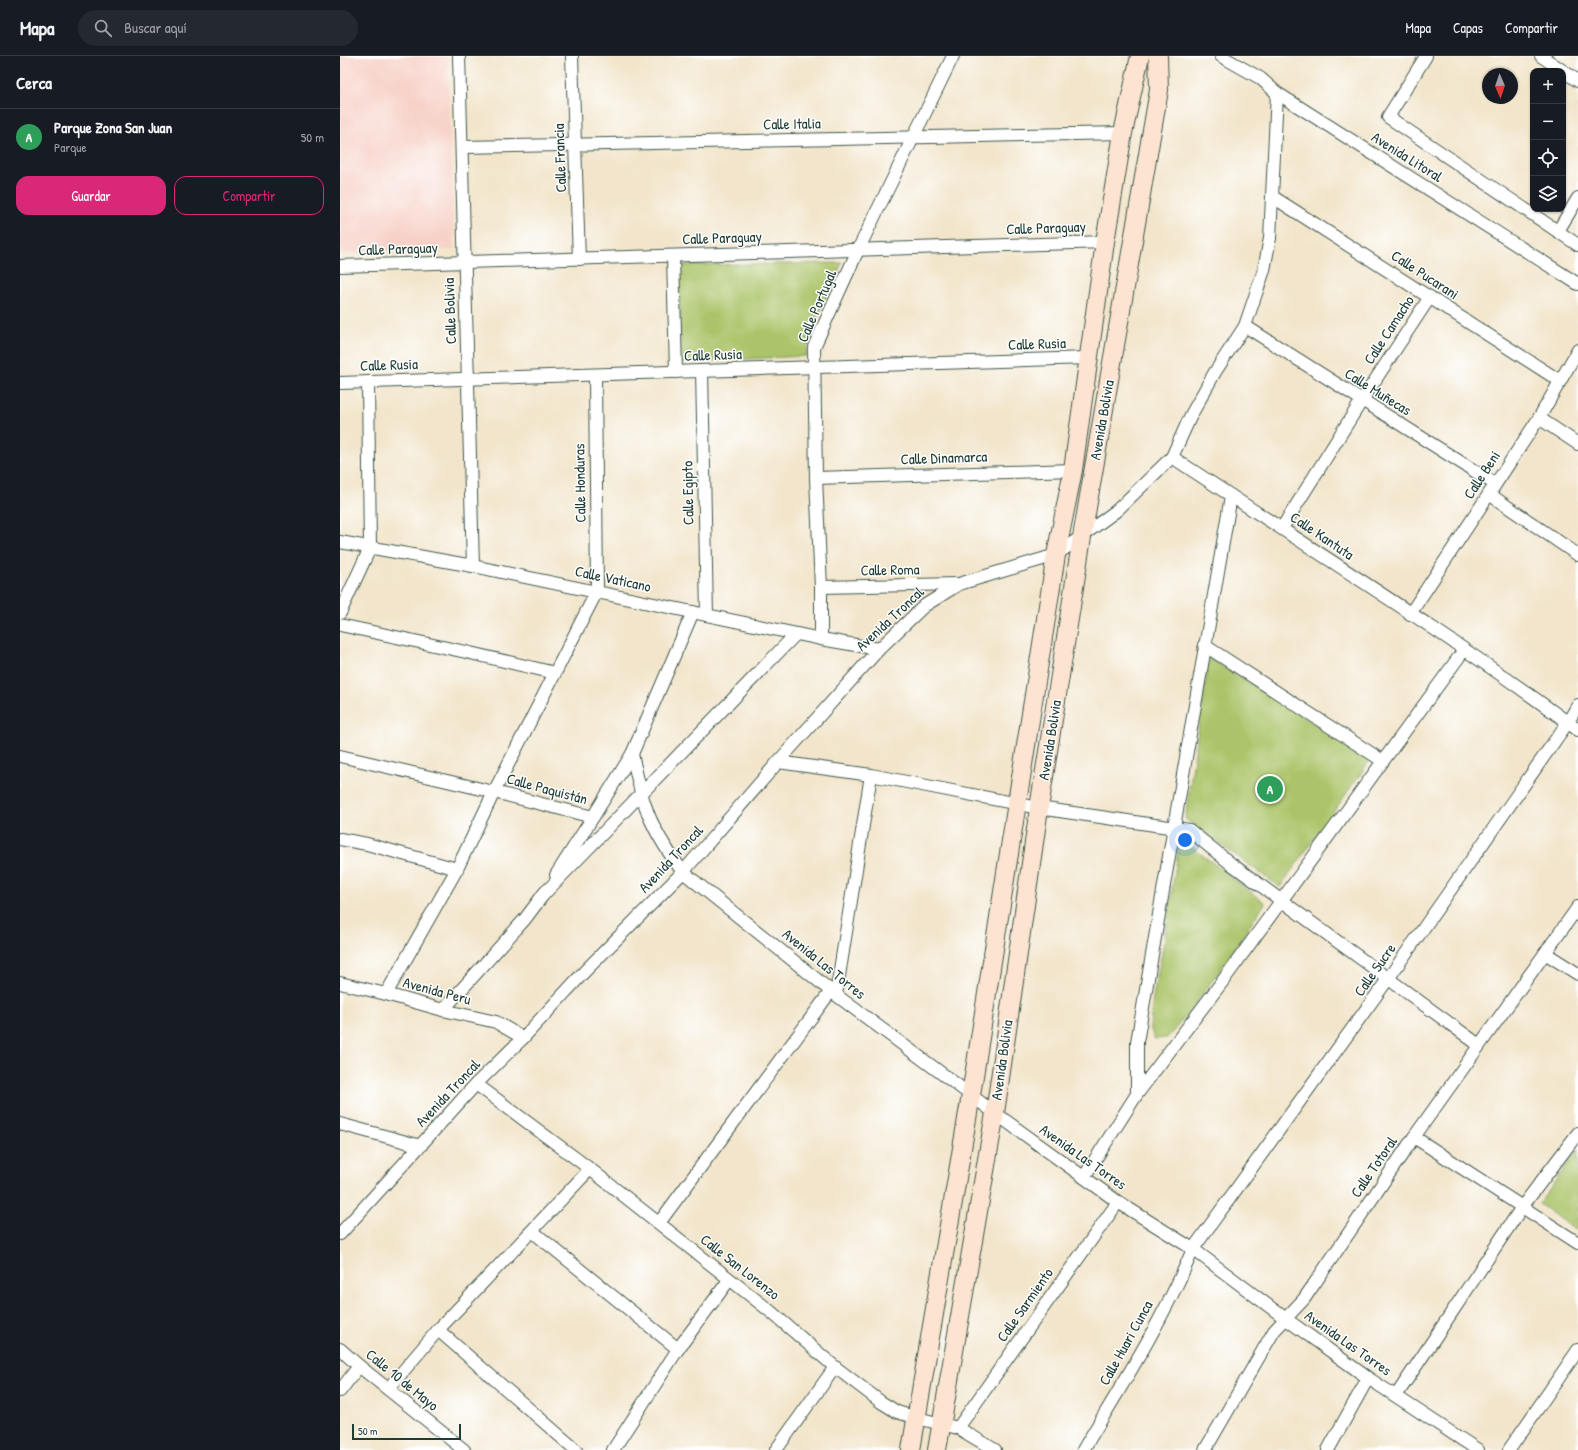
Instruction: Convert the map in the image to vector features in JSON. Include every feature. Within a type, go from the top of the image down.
[{"type":"street","name":"Calle Bolivia","points":[[459,56],[473,566]]},
{"type":"street","name":"Calle Francia","points":[[572,56],[579,259]]},
{"type":"street","name":"Calle Portugal","points":[[821,639],[822,587],[816,478],[813,368],[814,347],[858,250],[953,56]]},
{"type":"street","name":"Avenida Bolivia","points":[[911,1450],[971,1095],[1056,555],[1073,470],[1105,242],[1123,133],[1140,56]]},
{"type":"street","name":"Avenida Bolivia","points":[[937,1450],[949,1426],[1039,808],[1082,537],[1159,90],[1159,56]]},
{"type":"street","name":"Avenida Litoral","points":[[1221,56],[1260,78],[1277,93],[1578,284]]},
{"type":"street","points":[[1426,56],[1388,117],[1578,245]]},
{"type":"street","points":[[1541,56],[1578,80]]},
{"type":"street","points":[[1056,555],[1116,511],[1172,457],[1191,415],[1215,372],[1246,326],[1264,270],[1270,238],[1277,93]]},
{"type":"street","name":"Calle Italia","points":[[462,147],[1123,133]]},
{"type":"street","name":"Calle Pucarani","points":[[1273,197],[1560,381]]},
{"type":"street","points":[[1558,231],[1578,198]]},
{"type":"street","name":"Calle Paraguay","points":[[340,266],[1105,242]]},
{"type":"street","points":[[673,256],[676,372]]},
{"type":"street","name":"Calle Camacho","points":[[1282,528],[1362,400],[1430,297]]},
{"type":"street","name":"Calle Muñecas","points":[[1246,326],[1362,400],[1492,489],[1578,555]]},
{"type":"street","name":"Calle Beni","points":[[1410,614],[1539,418],[1578,350]]},
{"type":"street","name":"Calle Rusia","points":[[340,383],[1088,358]]},
{"type":"street","name":"Calle Egipto","points":[[702,371],[707,615]]},
{"type":"street","name":"Calle Honduras","points":[[595,375],[597,591]]},
{"type":"street","points":[[340,613],[370,548],[368,382]]},
{"type":"street","points":[[1539,418],[1578,444]]},
{"type":"street","name":"Calle Kantuta","points":[[1172,457],[1282,528],[1464,650],[1578,730]]},
{"type":"street","name":"Calle Dinamarca","points":[[816,478],[1073,470]]},
{"type":"street","points":[[1137,1094],[1137,1042],[1204,645],[1231,496]]},
{"type":"street","name":"Calle Vaticano","points":[[340,542],[473,566],[796,634],[878,649]]},
{"type":"street","name":"Avenida Troncal","points":[[340,1234],[476,1084],[523,1038],[585,970],[683,872],[878,649],[924,606],[959,584],[1056,555]]},
{"type":"street","name":"Calle Roma","points":[[822,587],[959,584]]},
{"type":"street","points":[[386,994],[457,869],[494,792],[597,591]]},
{"type":"street","name":"Calle Paquistán","points":[[340,756],[593,817],[632,754],[693,612]]},
{"type":"street","points":[[340,625],[555,673]]},
{"type":"street","points":[[542,896],[796,634]]},
{"type":"street","points":[[1204,645],[1383,761]]},
{"type":"street","points":[[1084,1177],[1137,1094],[1281,901],[1464,650]]},
{"type":"street","name":"Calle Sucre","points":[[1193,1249],[1388,979],[1568,722],[1578,705]]},
{"type":"street","name":"Avenida Las Torres","points":[[632,754],[645,805],[655,830],[668,852],[683,872],[833,993],[995,1113],[1118,1202],[1193,1249],[1286,1319],[1368,1378],[1396,1396],[1460,1445],[1478,1450]]},
{"type":"street","points":[[778,762],[871,775],[1039,808],[1189,830],[1281,901],[1479,1045]]},
{"type":"street","points":[[659,1223],[833,993],[871,775]]},
{"type":"street","points":[[443,1010],[525,919],[542,896],[593,817]]},
{"type":"street","points":[[340,839],[367,844],[457,869]]},
{"type":"street","name":"Calle Totoral","points":[[1205,1450],[1274,1331],[1304,1299],[1414,1137],[1578,907]]},
{"type":"street","points":[[1545,953],[1578,974]]},
{"type":"street","name":"Avenida Peru","points":[[340,983],[443,1010],[496,1022],[523,1038]]},
{"type":"street","name":"Calle San Lorenzo","points":[[476,1084],[590,1169],[659,1223],[770,1311],[834,1367],[886,1406],[897,1412],[949,1426],[995,1450]]},
{"type":"street","points":[[340,1124],[421,1146]]},
{"type":"street","points":[[1396,1396],[1522,1208],[1578,1133]]},
{"type":"street","points":[[1414,1137],[1578,1243]]},
{"type":"street","points":[[388,1389],[438,1330],[590,1169]]},
{"type":"street","name":"Calle Sarmiento","points":[[949,1426],[1118,1202]]},
{"type":"street","points":[[532,1231],[678,1349]]},
{"type":"street","name":"Calle Huari Cunca","points":[[1083,1450],[1131,1369],[1176,1286],[1193,1249]]},
{"type":"street","points":[[614,1450],[678,1349],[729,1280]]},
{"type":"street","points":[[438,1330],[576,1450]]},
{"type":"street","name":"Calle 10 de Mayo","points":[[340,1349],[464,1450]]},
{"type":"street","points":[[1509,1450],[1578,1350]]},
{"type":"street","points":[[340,1391],[359,1366]]},
{"type":"street","points":[[776,1450],[834,1367]]},
{"type":"street","points":[[1328,1450],[1368,1378]]},
{"type":"shaded area","points":[[340,56],[448,56],[454,250],[340,253]]},
{"type":"green space","points":[[842,263],[809,336],[806,356],[681,362],[679,265]]},
{"type":"green space","points":[[1209,658],[1371,759],[1280,887],[1185,819]]},
{"type":"green space","points":[[1180,838],[1265,903],[1194,1006],[1181,1022],[1167,1038],[1154,1039],[1150,1026],[1153,997],[1164,943]]},
{"type":"green space","points":[[1578,1149],[1578,1231],[1539,1204]]},
{"type":"place","name":"Parque Zona San Juan","points":[[1270,789]]}]
